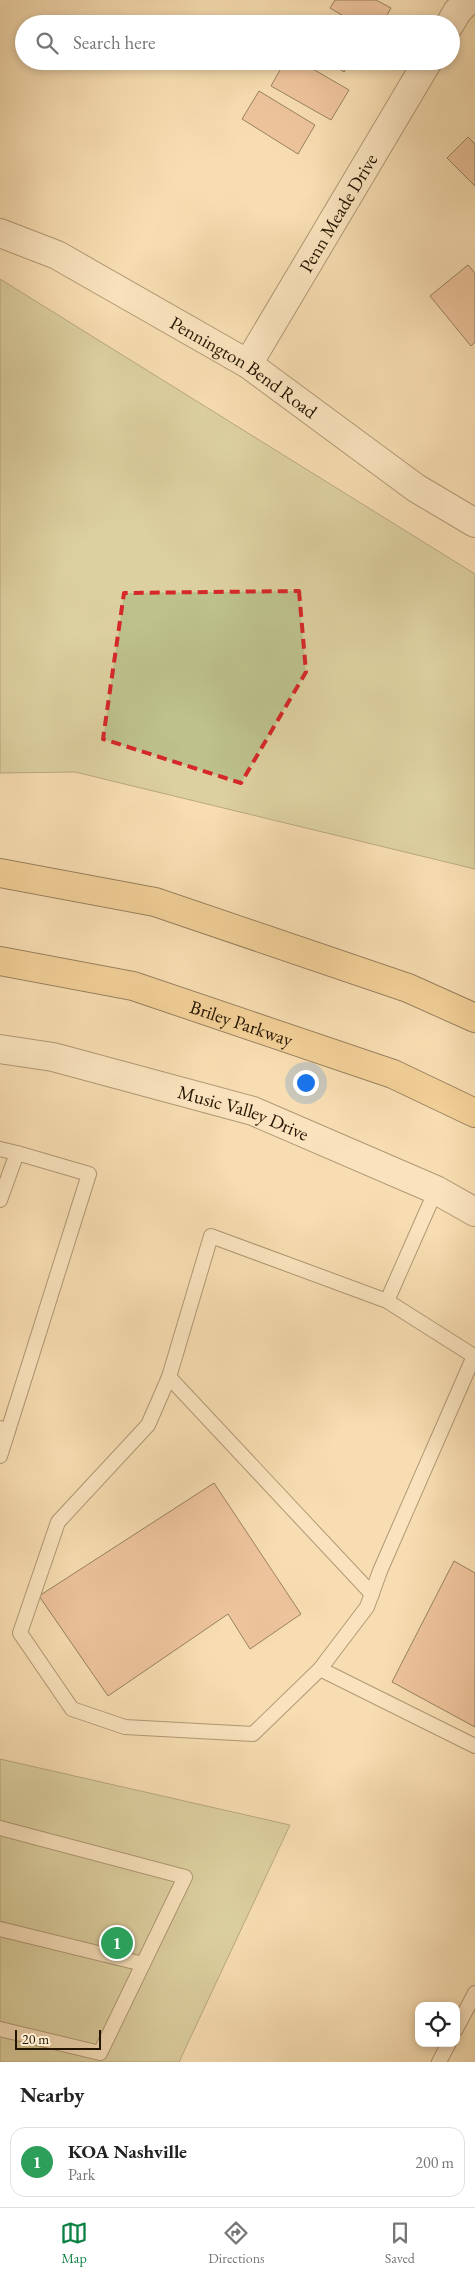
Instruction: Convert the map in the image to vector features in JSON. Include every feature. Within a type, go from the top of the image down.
[{"type":"highway","points":[[0,873],[155,902],[408,988],[475,1018]]},
{"type":"highway","name":"Briley Parkway","points":[[0,961],[133,986],[393,1074],[475,1113]]},
{"type":"street","points":[[455,15],[468,0]]},
{"type":"street","name":"Penn Meade Drive","points":[[248,364],[423,70]]},
{"type":"street","name":"Pennington Bend Road","points":[[0,233],[57,255],[248,364],[416,488],[475,523]]},
{"type":"street","name":"Music Valley Drive","points":[[0,1049],[53,1057],[253,1111],[436,1190],[475,1212]]},
{"type":"lane","points":[[0,1150],[17,1153],[89,1174],[4,1430],[0,1456]]},
{"type":"lane","points":[[0,1200],[17,1153]]},
{"type":"lane","points":[[387,1301],[436,1190]]},
{"type":"lane","points":[[211,1236],[387,1301],[474,1356],[380,1571],[367,1608],[320,1669],[253,1734],[125,1727],[72,1709],[20,1633],[58,1522],[148,1425],[169,1378],[211,1236]]},
{"type":"lane","points":[[169,1378],[372,1594]]},
{"type":"lane","points":[[320,1669],[475,1746]]},
{"type":"lane","points":[[0,1828],[185,1877],[100,2053],[0,2029]]},
{"type":"lane","points":[[0,1929],[143,1964]]},
{"type":"lane","points":[[460,2021],[475,1993]]},
{"type":"lane","points":[[439,2062],[447,2047]]},
{"type":"highlighted area","points":[[299,591],[306,672],[241,783],[103,739],[124,593]]},
{"type":"green space","points":[[0,279],[475,574],[475,869],[75,772],[0,773]]},
{"type":"green space","points":[[0,1759],[290,1825],[179,2062],[0,2062]]},
{"type":"building","points":[[335,0],[376,0],[391,8],[387,15],[342,15],[330,8]]},
{"type":"building","points":[[280,70],[315,70],[349,90],[331,120],[271,86]]},
{"type":"building","points":[[259,91],[315,125],[298,154],[242,119]]},
{"type":"building","points":[[468,137],[475,144],[475,186],[447,158]]},
{"type":"building","points":[[468,265],[475,273],[475,342],[471,346],[430,296]]},
{"type":"building","points":[[214,1483],[301,1614],[250,1649],[228,1614],[108,1696],[39,1596]]},
{"type":"building","points":[[454,1561],[475,1573],[475,1727],[392,1682]]},
{"type":"place","name":"KOA Nashville","points":[[117,1943]]}]
